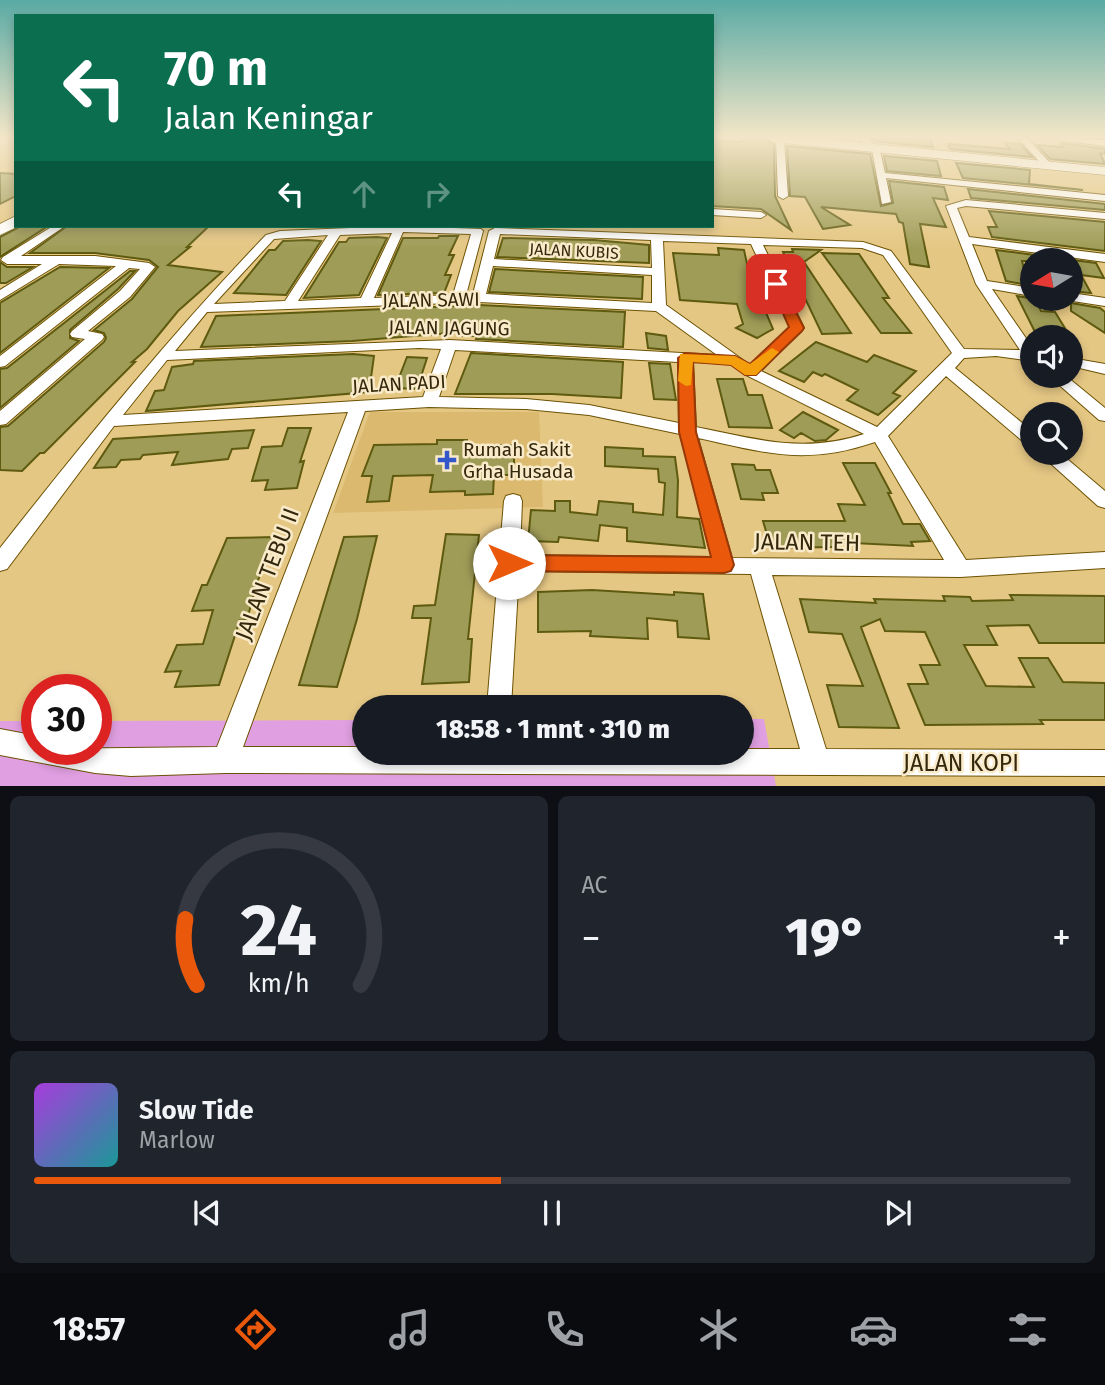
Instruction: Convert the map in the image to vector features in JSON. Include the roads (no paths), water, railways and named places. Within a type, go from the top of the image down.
[{"type":"street","points":[[782,175],[783,196]]},
{"type":"street","points":[[886,202],[880,175],[1105,198]]},
{"type":"street","points":[[1020,339],[982,284],[951,206],[957,203],[1103,219]]},
{"type":"street","points":[[714,212],[761,215]]},
{"type":"street","points":[[3,263],[58,228]]},
{"type":"street","points":[[366,301],[399,229]]},
{"type":"street","points":[[0,563],[109,421],[203,308],[266,240],[280,234],[399,229],[477,231],[459,298]]},
{"type":"street","points":[[289,305],[336,232]]},
{"type":"street","points":[[479,298],[495,232],[863,245],[887,253],[960,354]]},
{"type":"street","points":[[657,239],[659,307],[751,372],[879,435],[960,569]]},
{"type":"street","points":[[965,240],[1105,258]]},
{"type":"street","points":[[751,372],[797,328],[756,242]]},
{"type":"street","points":[[0,296],[56,260]]},
{"type":"street","points":[[0,420],[97,337],[77,334],[125,294],[149,268],[95,260],[3,263]]},
{"type":"street","name":"JALAN KUBIS","points":[[487,262],[658,272]]},
{"type":"street","points":[[0,363],[125,265]]},
{"type":"street","points":[[982,284],[1020,290]]},
{"type":"street","name":"JALAN SAWI","points":[[203,308],[459,298],[659,307]]},
{"type":"street","points":[[1083,299],[1105,302]]},
{"type":"street","points":[[429,402],[450,344]]},
{"type":"street","name":"JALAN JAGUNG","points":[[163,356],[450,344],[735,360]]},
{"type":"street","points":[[879,435],[960,354],[1020,355]]},
{"type":"street","points":[[685,358],[688,432],[724,565]]},
{"type":"street","points":[[1083,364],[1105,369]]},
{"type":"street","points":[[946,368],[1020,430]]},
{"type":"street","points":[[1071,388],[1105,416]]},
{"type":"street","name":"JALAN PADI","points":[[109,421],[429,402],[526,404],[589,410],[788,451],[840,449],[879,435]]},
{"type":"street","name":"JALAN TEBU II","points":[[225,760],[358,407]]},
{"type":"street","points":[[1062,465],[1105,501]]},
{"type":"street","points":[[500,695],[513,501]]},
{"type":"street","name":"JALAN TEH","points":[[509,563],[960,569],[1105,560]]},
{"type":"street","points":[[759,566],[817,762]]},
{"type":"street","name":"JALAN KOPI","points":[[0,741],[21,746]]},
{"type":"street","name":"JALAN KOPI","points":[[112,761],[352,759]]},
{"type":"street","name":"JALAN KOPI","points":[[754,761],[1105,764]]},
{"type":"place","name":"Rumah Sakit Grha Husada","points":[[447,460]]}]
